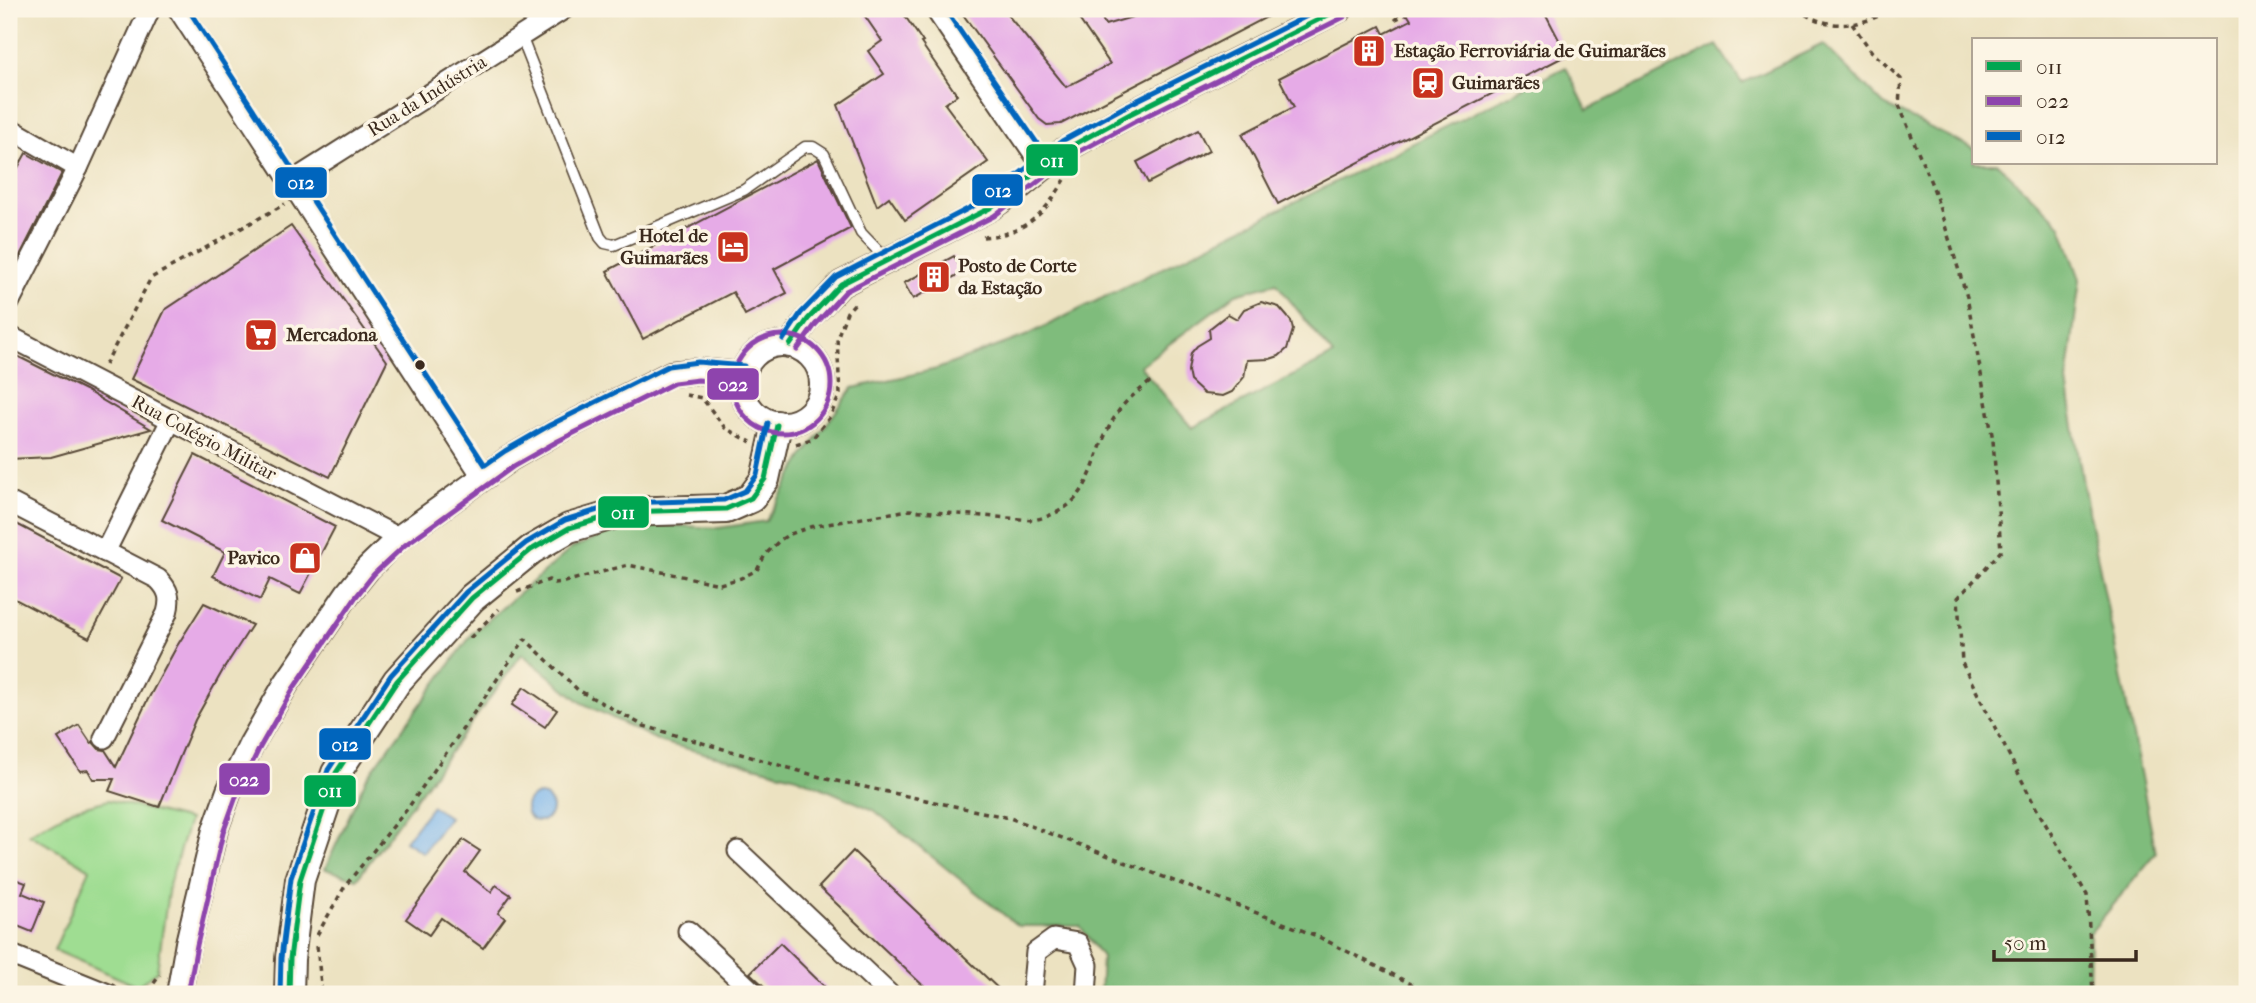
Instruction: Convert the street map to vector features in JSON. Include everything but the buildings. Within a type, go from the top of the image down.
[{"type":"main road","points":[[289,994],[290,959],[300,880],[337,773],[397,681],[472,598],[531,550],[569,528],[623,512],[726,509],[751,498],[765,479],[775,435]]},
{"type":"street","points":[[9,303],[78,168],[150,9]]},
{"type":"street","points":[[178,9],[483,478]]},
{"type":"street","name":"Rua da Indústria","points":[[295,189],[564,9]]},
{"type":"street","points":[[935,9],[1043,167]]},
{"type":"street","points":[[790,345],[808,319],[841,284],[990,208],[1066,149],[1340,9]]},
{"type":"street","points":[[9,128],[78,168]]},
{"type":"street","name":"Rua Colégio Militar","points":[[9,336],[399,538]]},
{"type":"street","points":[[779,344],[790,345],[799,347],[816,361],[822,374],[822,390],[814,410],[801,421],[775,435],[752,411],[744,398],[743,375],[749,360],[761,349],[779,344]]},
{"type":"street","points":[[179,994],[188,943],[215,830],[229,791],[251,745],[286,684],[368,568],[399,538],[509,459],[554,433],[671,374],[698,370],[743,375]]},
{"type":"street","points":[[105,552],[171,421]]},
{"type":"street","points":[[9,502],[158,579],[168,590],[170,602],[167,613],[103,738]]},
{"type":"street","points":[[738,851],[889,994]]},
{"type":"street","points":[[688,931],[755,994]]},
{"type":"street","points":[[1032,994],[1036,952],[1054,939],[1078,943],[1088,965],[1086,994]]},
{"type":"street","points":[[9,954],[108,994]]},
{"type":"lane","points":[[521,36],[600,237],[605,243],[614,245],[744,190],[804,147],[813,147],[824,154],[861,233],[887,260]]},
{"type":"path","points":[[1392,9],[1396,19],[1418,9]]},
{"type":"path","points":[[1797,9],[1818,21],[1835,24],[1852,24],[1877,17],[1891,9]]},
{"type":"path","points":[[1852,24],[1872,52],[1901,79],[1899,105],[1934,190],[1967,297],[1993,440],[2001,551],[1958,598],[1962,663],[2035,806],[2087,895],[2093,994]]},
{"type":"path","points":[[981,237],[1002,236],[1028,224],[1049,206],[1070,172]]},
{"type":"path","points":[[97,382],[151,278],[295,189]]},
{"type":"path","points":[[680,394],[702,398],[725,428],[757,445],[775,435],[792,445],[812,439],[830,417],[840,394],[837,338],[847,312],[863,295]]},
{"type":"path","points":[[509,600],[517,592],[549,580],[554,583],[564,582],[628,565],[720,584],[757,570],[772,547],[798,531],[909,510],[1033,520],[1047,517],[1076,499],[1087,485],[1118,411],[1151,381]]},
{"type":"path","points":[[465,643],[499,608]]},
{"type":"path","points":[[322,994],[316,937],[345,886],[408,808],[525,639],[578,690],[644,726],[827,779],[1010,818],[1317,936],[1430,994]]},
{"type":"path","points":[[138,994],[149,990]]},
{"type":"green space","points":[[1823,44],[1884,105],[1972,148],[1972,164],[1998,164],[2060,224],[2080,279],[2067,382],[2083,484],[2156,853],[2090,933],[2089,994],[1413,994],[1399,983],[1389,994],[1100,994],[1102,957],[1080,926],[1018,926],[874,810],[797,777],[661,742],[582,703],[522,654],[357,879],[325,869],[366,779],[473,633],[572,548],[632,523],[718,528],[766,521],[802,458],[853,388],[937,369],[1028,335],[1566,67],[1587,110],[1717,45],[1742,83]],"holes":[[[1276,283],[1333,355],[1192,428],[1140,366],[1236,294]]]},
{"type":"green space","points":[[109,800],[189,820],[169,885],[157,971],[137,986],[54,950],[90,869],[29,834],[73,809]]},
{"type":"water","points":[[539,795],[548,799],[552,808],[548,817],[539,821],[530,817],[526,808],[530,799]]},
{"type":"water","points":[[432,806],[449,817],[423,853],[405,841]]},
{"type":"transit line","name":"012","points":[[188,9],[485,465],[550,425],[668,366],[698,362],[744,366]]},
{"type":"transit line","name":"012","points":[[945,9],[1050,162]]},
{"type":"transit line","name":"012","points":[[783,340],[801,313],[836,277],[985,200],[1062,141],[1126,106],[1321,9]]},
{"type":"transit line","name":"011","points":[[790,345],[808,319],[841,284],[990,208],[1066,149],[1340,9]]},
{"type":"transit line","name":"022","points":[[797,350],[815,325],[846,291],[994,216],[1071,156],[1344,17]]},
{"type":"transit line","name":"022","points":[[782,335],[801,339],[817,349],[827,365],[831,384],[827,403],[817,419],[801,429],[782,433],[763,429],[747,419],[737,403],[733,384],[737,365],[747,349],[763,339],[782,335]]},
{"type":"transit line","name":"022","points":[[188,994],[223,833],[237,794],[293,689],[374,574],[405,545],[514,466],[558,441],[674,383],[698,380],[742,384]]},
{"type":"transit line","name":"012","points":[[280,994],[281,958],[291,878],[328,770],[391,675],[466,592],[526,543],[565,520],[621,503],[724,500],[745,491],[757,475],[768,423]]},
{"type":"transit line","name":"011","points":[[289,994],[290,959],[300,880],[336,773],[397,681],[472,598],[531,550],[569,528],[623,512],[726,509],[751,498],[765,479],[777,425]]},
{"type":"place","name":"Estação Ferroviária de Guimarães","points":[[1369,51]]},
{"type":"place","name":"Guimarães","points":[[1428,83]]},
{"type":"place","name":"Hotel de Guimarães","points":[[733,247]]},
{"type":"place","name":"Posto de Corte da Estação","points":[[934,277]]},
{"type":"place","name":"Mercadona","points":[[261,335]]},
{"type":"place","name":"Pavico","points":[[305,558]]}]
